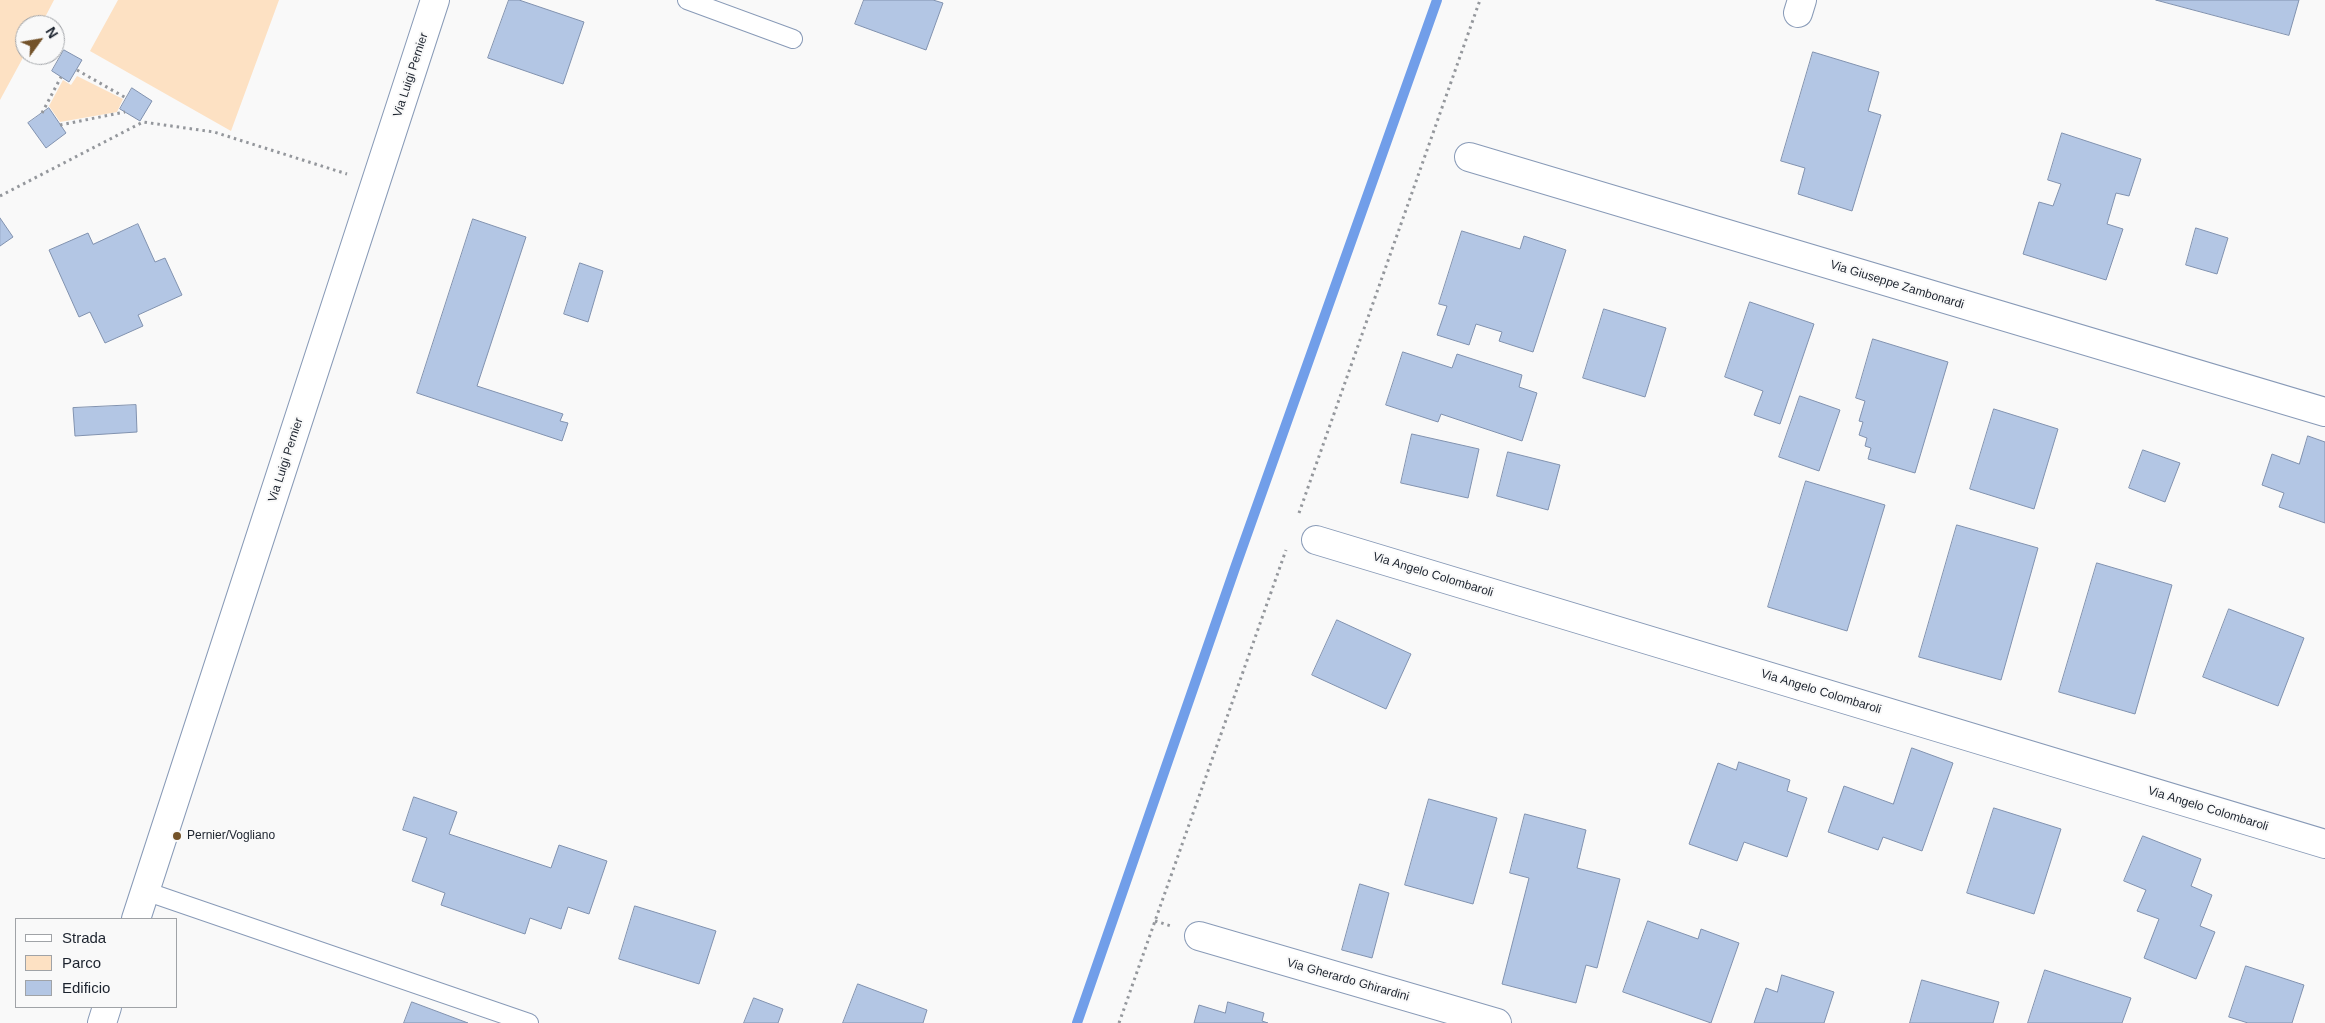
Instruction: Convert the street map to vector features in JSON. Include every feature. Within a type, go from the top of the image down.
[{"type":"street","name":"Via Luigi Pernier","points":[[136,918],[435,0]]},
{"type":"street","name":"Via Giuseppe Zambonardi","points":[[1469,157],[2325,412]]},
{"type":"street","name":"Via Angelo Colombaroli","points":[[1316,540],[2325,844]]},
{"type":"street","name":"Via Gherardo Ghirardini","points":[[1200,936],[1496,1023]]},
{"type":"street","points":[[102,1023],[107,1008]]},
{"type":"lane","points":[[687,0],[793,39]]},
{"type":"lane","points":[[145,891],[529,1023]]},
{"type":"path","points":[[77,70],[126,98]]},
{"type":"path","points":[[42,113],[61,76]]},
{"type":"path","points":[[60,125],[125,112]]},
{"type":"path","points":[[0,196],[143,122],[214,132],[376,183]]},
{"type":"green space","points":[[0,0],[54,0],[46,15],[15,15],[15,65],[19,65],[0,100]]},
{"type":"green space","points":[[118,0],[279,0],[231,131],[90,51]]},
{"type":"green space","points":[[77,76],[123,99],[117,112],[60,122],[49,106],[63,80],[71,85]]},
{"type":"building","points":[[509,0],[519,0],[584,22],[563,84],[488,58]]},
{"type":"building","points":[[864,0],[933,0],[943,3],[926,50],[855,24]]},
{"type":"building","points":[[2156,0],[2299,0],[2289,35]]},
{"type":"building","points":[[65,51],[82,60],[69,82],[52,71],[55,65],[65,65]]},
{"type":"building","points":[[1813,52],[1879,72],[1868,111],[1881,115],[1852,211],[1798,194],[1805,168],[1781,161]]},
{"type":"building","points":[[132,88],[152,101],[140,121],[120,109]]},
{"type":"building","points":[[49,108],[66,133],[46,148],[28,123]]},
{"type":"building","points":[[2062,133],[2141,159],[2129,196],[2116,193],[2107,224],[2123,229],[2106,280],[2023,254],[2039,202],[2053,206],[2061,184],[2048,180]]},
{"type":"building","points":[[0,218],[13,237],[0,246]]},
{"type":"building","points":[[473,219],[526,237],[477,386],[563,414],[560,421],[568,423],[562,441],[417,393]]},
{"type":"building","points":[[138,224],[155,262],[165,258],[182,295],[138,315],[143,326],[105,343],[90,312],[79,317],[49,250],[88,233],[93,244]]},
{"type":"building","points":[[2196,228],[2228,238],[2217,274],[2186,265]]},
{"type":"building","points":[[1462,231],[1520,249],[1524,236],[1566,250],[1533,352],[1499,341],[1502,332],[1476,324],[1469,345],[1437,335],[1447,306],[1439,304]]},
{"type":"building","points":[[580,263],[603,271],[588,322],[564,314]]},
{"type":"building","points":[[1750,302],[1814,324],[1780,424],[1754,415],[1763,391],[1725,377]]},
{"type":"building","points":[[1604,309],[1666,328],[1645,397],[1583,378]]},
{"type":"building","points":[[1873,339],[1948,362],[1915,473],[1868,459],[1871,448],[1865,446],[1867,438],[1859,435],[1863,422],[1859,421],[1865,401],[1856,398]]},
{"type":"building","points":[[1403,352],[1452,368],[1457,354],[1522,375],[1519,387],[1537,393],[1522,441],[1441,414],[1438,422],[1386,405]]},
{"type":"building","points":[[1800,396],[1840,410],[1819,471],[1779,457]]},
{"type":"building","points":[[136,405],[137,432],[75,436],[73,408]]},
{"type":"building","points":[[1994,409],[2058,429],[2034,509],[1970,489]]},
{"type":"building","points":[[1412,434],[1479,449],[1468,498],[1401,483]]},
{"type":"building","points":[[2308,436],[2325,442],[2325,523],[2279,507],[2284,493],[2262,485],[2272,454],[2299,464]]},
{"type":"building","points":[[2143,450],[2180,463],[2165,502],[2129,488]]},
{"type":"building","points":[[1508,452],[1560,465],[1548,510],[1497,496]]},
{"type":"building","points":[[1806,481],[1885,505],[1847,631],[1768,607]]},
{"type":"building","points":[[1957,525],[2038,548],[2001,680],[1919,657]]},
{"type":"building","points":[[2097,563],[2172,585],[2135,714],[2059,692]]},
{"type":"building","points":[[2229,609],[2304,638],[2278,706],[2203,677]]},
{"type":"building","points":[[1337,620],[1411,654],[1386,709],[1312,675]]},
{"type":"building","points":[[1912,748],[1953,763],[1922,851],[1883,837],[1878,850],[1828,832],[1844,786],[1893,804]]},
{"type":"building","points":[[1739,762],[1790,780],[1787,791],[1807,798],[1787,857],[1744,842],[1737,861],[1689,844],[1718,763],[1736,770]]},
{"type":"building","points":[[414,797],[457,812],[449,834],[551,868],[559,845],[607,861],[589,914],[568,907],[561,929],[530,918],[525,934],[441,905],[445,893],[412,881],[427,838],[403,830]]},
{"type":"building","points":[[1429,799],[1497,818],[1473,904],[1405,885]]},
{"type":"building","points":[[1994,808],[2061,829],[2034,914],[1967,893]]},
{"type":"building","points":[[1525,814],[1586,830],[1577,868],[1620,879],[1597,968],[1586,965],[1576,1003],[1502,984],[1529,878],[1510,873]]},
{"type":"building","points":[[2143,836],[2201,859],[2191,886],[2212,895],[2200,926],[2215,932],[2196,979],[2144,958],[2159,919],[2137,911],[2146,890],[2124,881]]},
{"type":"building","points":[[1360,884],[1389,893],[1372,958],[1342,950]]},
{"type":"building","points":[[635,906],[716,931],[699,984],[619,959]]},
{"type":"building","points":[[1648,921],[1698,939],[1701,929],[1739,943],[1711,1023],[1623,992]]},
{"type":"building","points":[[2246,966],[2304,985],[2292,1023],[2248,1023],[2229,1017]]},
{"type":"building","points":[[2045,970],[2131,998],[2122,1023],[2028,1023]]},
{"type":"building","points":[[1782,975],[1834,992],[1824,1023],[1754,1023],[1766,988],[1777,992]]},
{"type":"building","points":[[1922,980],[1999,1002],[1993,1023],[1910,1023]]},
{"type":"building","points":[[858,984],[927,1010],[923,1023],[843,1023]]},
{"type":"building","points":[[754,998],[783,1009],[778,1023],[744,1023]]},
{"type":"building","points":[[412,1002],[468,1023],[404,1023]]},
{"type":"building","points":[[1228,1002],[1264,1013],[1262,1021],[1268,1023],[1194,1023],[1199,1005],[1225,1013]]},
{"type":"waterway","points":[[1077,1023],[1236,565],[1437,0]]},
{"type":"place","name":"Pernier/Vogliano","points":[[177,836]]}]
